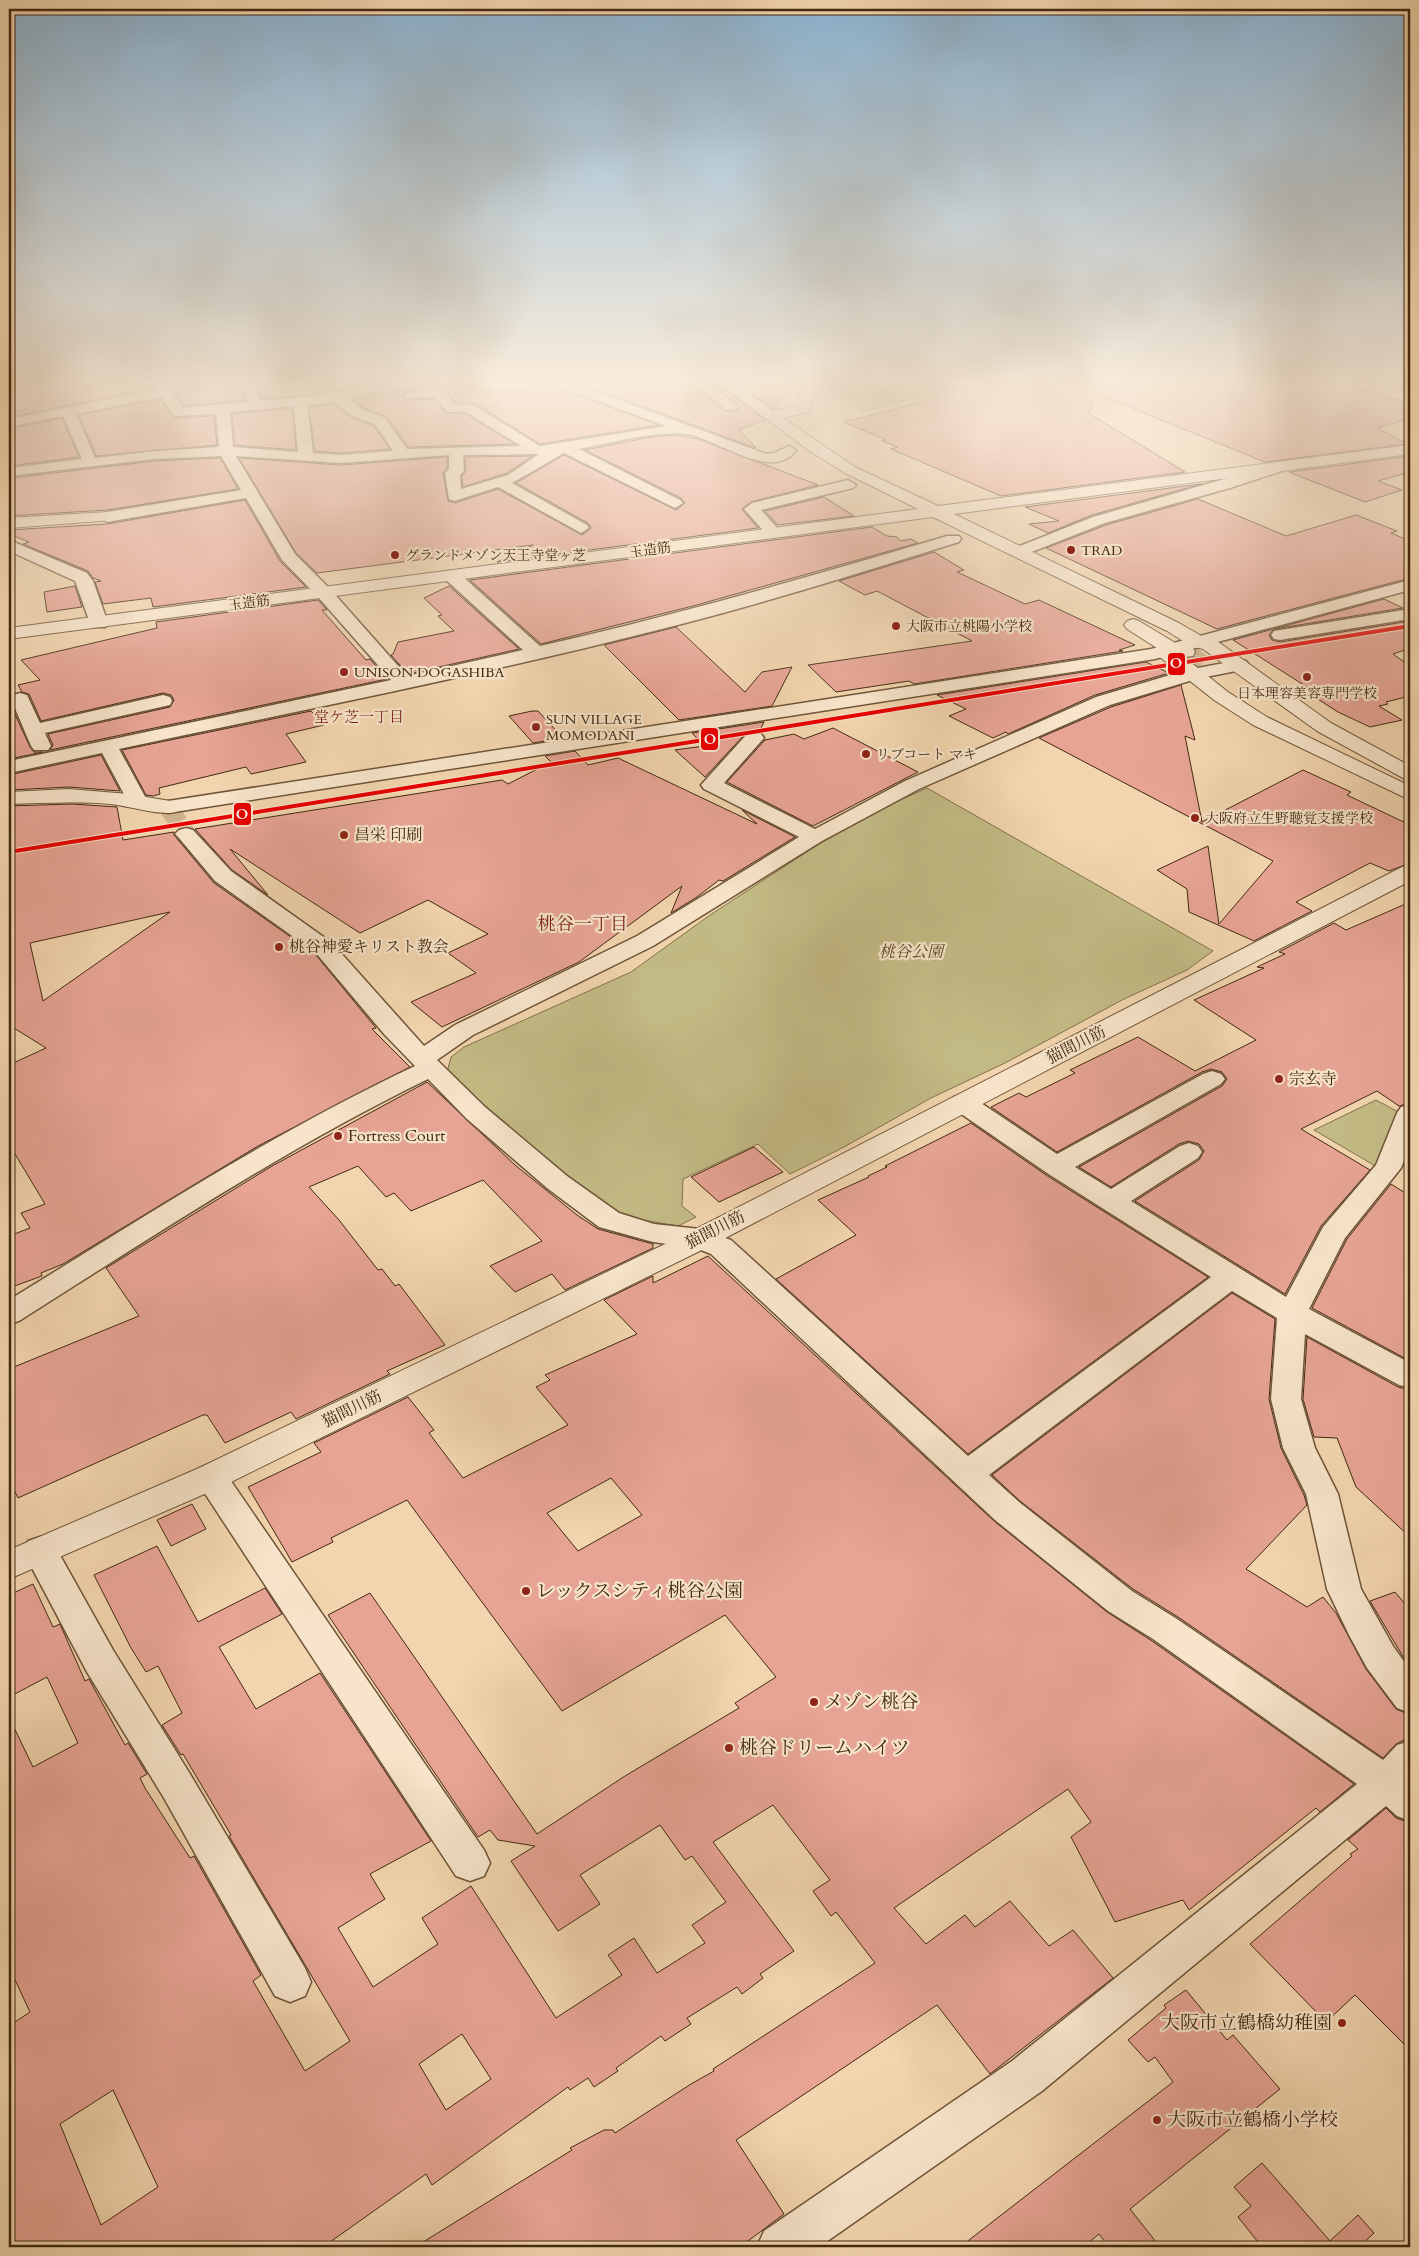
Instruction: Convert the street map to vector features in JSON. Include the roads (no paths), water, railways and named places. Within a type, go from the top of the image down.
[{"type":"street","points":[[245,484],[288,557],[324,593],[402,683]]},
{"type":"street","points":[[453,484],[454,496],[492,484]]},
{"type":"street","points":[[503,484],[580,528]]},
{"type":"street","points":[[639,484],[675,502]]},
{"type":"street","points":[[879,484],[1173,627],[1191,647]]},
{"type":"street","name":"玉造筋","points":[[9,634],[453,577],[1141,484]]},
{"type":"street","points":[[1018,552],[1099,520],[1230,484]]},
{"type":"street","points":[[774,533],[752,509],[757,506],[848,485],[953,539],[1130,624],[1212,655],[1221,696],[1260,721],[1297,741],[1410,794]]},
{"type":"street","points":[[9,523],[107,517],[250,493]]},
{"type":"street","points":[[9,767],[538,654],[654,626],[755,599],[953,539]]},
{"type":"street","points":[[9,545],[85,580],[99,623]]},
{"type":"street","points":[[453,577],[538,654]]},
{"type":"street","points":[[1410,585],[1168,654],[1214,668],[1301,712],[1375,757],[1410,774]]},
{"type":"street","points":[[9,798],[43,796],[137,800],[168,807],[1410,614]]},
{"type":"street","points":[[1214,668],[1283,716],[1319,738],[1353,766]]},
{"type":"street","points":[[9,1314],[196,1195],[426,1063],[464,1030],[645,941],[815,838],[912,785],[1103,701],[1214,668]]},
{"type":"street","points":[[20,699],[48,760]]},
{"type":"street","points":[[34,730],[163,700]]},
{"type":"street","points":[[754,738],[711,785],[815,838]]},
{"type":"street","points":[[108,747],[137,800]]},
{"type":"street","points":[[186,834],[224,876],[324,948],[393,1029],[476,1114],[557,1182],[609,1220],[653,1233],[700,1238],[721,1247],[1007,1511],[1120,1600],[1402,1781],[1027,2076],[780,2247]]},
{"type":"street","name":"猫間川筋","points":[[24,1558],[212,1477],[700,1238],[1410,872]]},
{"type":"street","points":[[1056,1166],[1212,1079]]},
{"type":"street","points":[[963,1103],[1056,1166],[1292,1313],[1410,1377]]},
{"type":"street","points":[[1410,1113],[1388,1168],[1333,1234],[1292,1313],[1286,1398],[1299,1448],[1322,1494],[1344,1589],[1361,1625],[1380,1657],[1410,1697]]},
{"type":"street","points":[[1112,1201],[1189,1152]]},
{"type":"street","points":[[967,1474],[1232,1276]]},
{"type":"street","points":[[212,1477],[470,1863]]},
{"type":"street","points":[[24,1558],[100,1661],[177,1786],[290,1982]]},
{"type":"tunnel","points":[[1186,652],[1202,665]]},
{"type":"tunnel","points":[[168,807],[186,834]]},
{"type":"place","name":"TRAD","points":[[1071,550]]},
{"type":"place","name":"グランドメゾン天王寺堂ヶ芝","points":[[395,555]]},
{"type":"place","name":"大阪市立桃陽小学校","points":[[896,626]]},
{"type":"place","name":"UNISON DOGASHIBA","points":[[344,672]]},
{"type":"place","name":"日本理容美容専門学校","points":[[1307,677]]},
{"type":"place","name":"SUN VILLAGE MOMODANI","points":[[536,727]]},
{"type":"place","name":"リブコート マキ","points":[[866,754]]},
{"type":"place","name":"大阪府立生野聴覚支援学校","points":[[1195,818]]},
{"type":"place","name":"昌栄 印刷","points":[[344,835]]},
{"type":"place","name":"桃谷神愛キリスト教会","points":[[279,947]]},
{"type":"place","name":"宗玄寺","points":[[1279,1079]]},
{"type":"place","name":"Fortress Court","points":[[338,1136]]},
{"type":"place","name":"レックスシティ桃谷公園","points":[[526,1591]]},
{"type":"place","name":"メゾン桃谷","points":[[814,1702]]},
{"type":"place","name":"桃谷ドリームハイツ","points":[[729,1748]]},
{"type":"place","name":"大阪市立鶴橋幼稚園","points":[[1342,2023]]},
{"type":"place","name":"大阪市立鶴橋小学校","points":[[1157,2120]]},
{"type":"district","name":"堂ケ芝一丁目","points":[[359,717]]},
{"type":"district","name":"桃谷一丁目","points":[[583,924]]},
{"type":"park label","name":"桃谷公園","points":[[911,952]]}]
